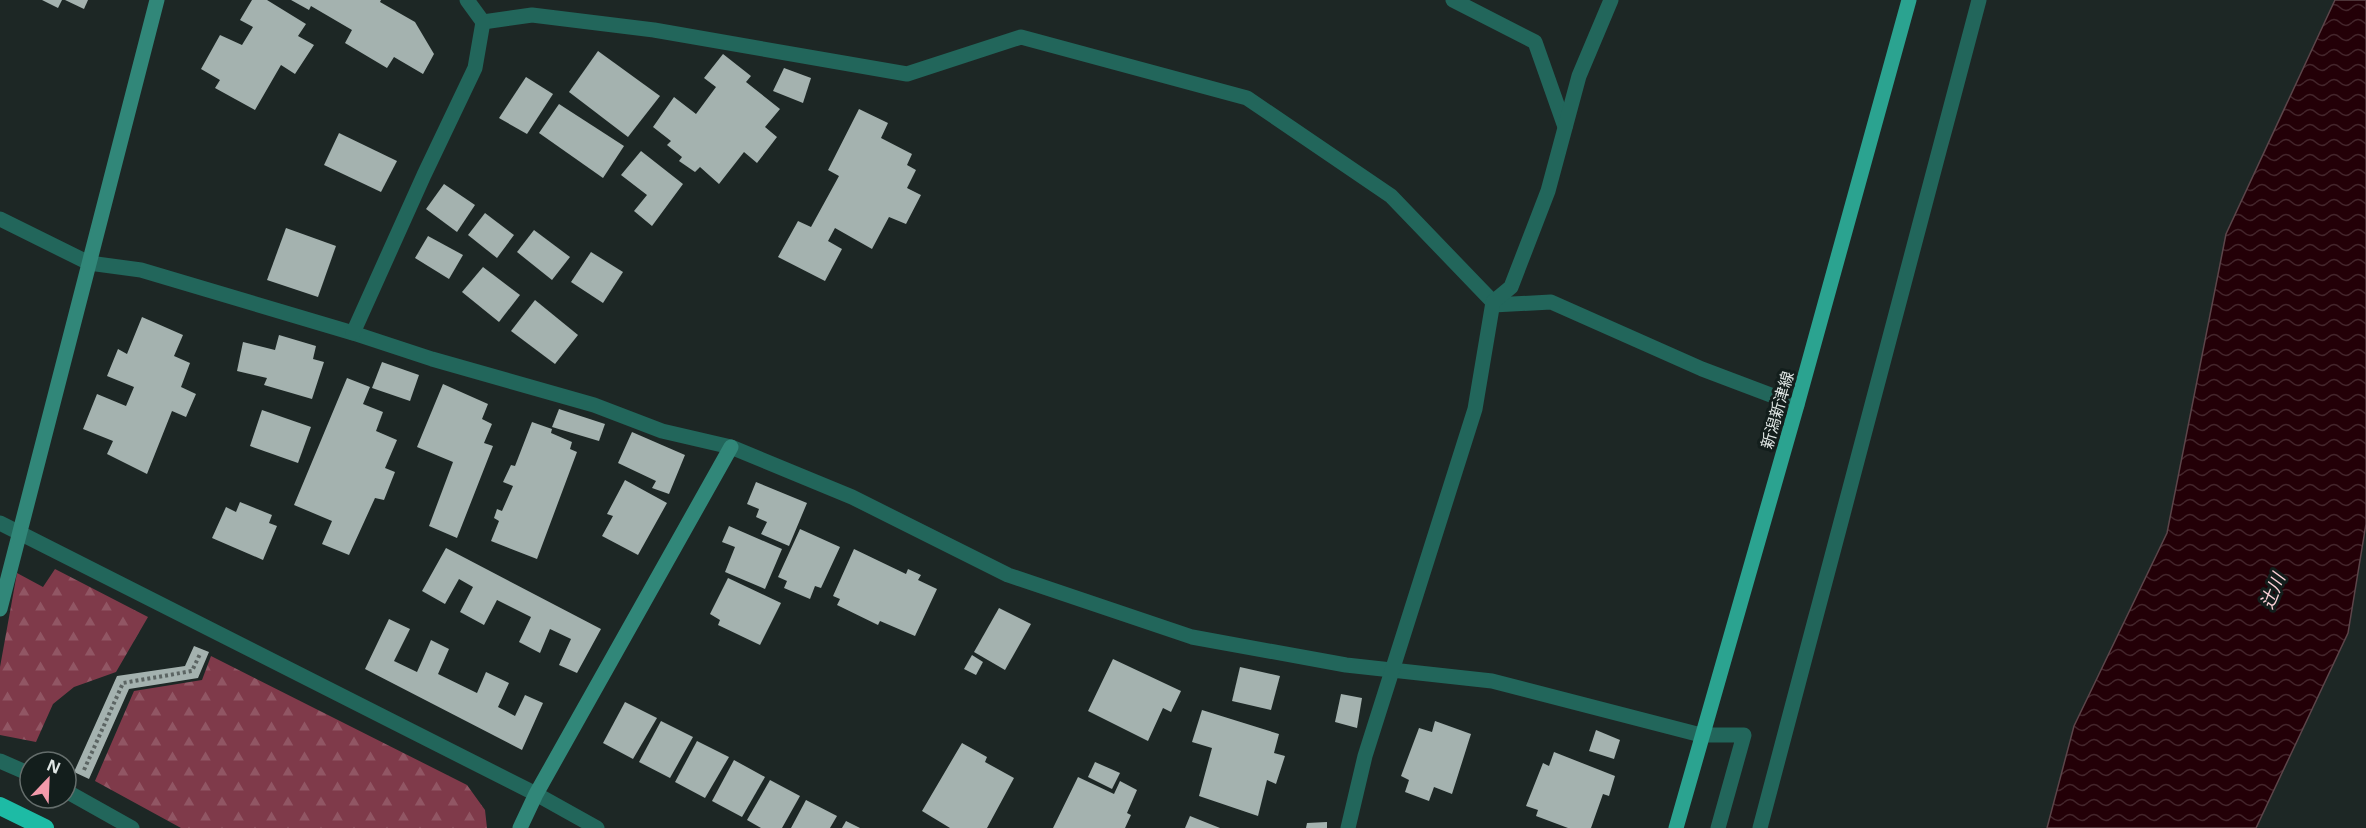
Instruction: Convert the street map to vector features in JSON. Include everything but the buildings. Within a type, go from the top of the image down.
[{"type":"highway","points":[[0,806],[45,828]]},
{"type":"main road","name":"新潟新津線","points":[[1676,828],[1797,405],[1909,0]]},
{"type":"street","points":[[0,609],[157,0]]},
{"type":"street","points":[[353,333],[475,68],[483,22],[467,0]]},
{"type":"street","points":[[1453,0],[1535,42],[1565,127]]},
{"type":"street","points":[[1348,828],[1365,756],[1475,409],[1493,303],[1511,287],[1548,192],[1579,76],[1611,0]]},
{"type":"street","points":[[1760,828],[1979,0]]},
{"type":"street","points":[[483,22],[532,15],[654,30],[908,74],[1022,37],[1247,98],[1391,196],[1493,303],[1551,302],[1702,369],[1797,405]]},
{"type":"street","points":[[0,219],[89,263],[141,270],[432,359],[594,405],[662,431],[731,447],[852,497],[1008,575],[1192,637],[1346,665],[1492,681],[1701,735],[1744,735],[1718,828]]},
{"type":"street","points":[[520,828],[536,794],[731,447]]},
{"type":"street","points":[[0,523],[20,531],[536,794],[597,828]]},
{"type":"street","points":[[0,761],[18,769]]},
{"type":"street","points":[[78,798],[132,828]]},
{"type":"path","points":[[84,770],[123,683],[192,671],[199,655]]},
{"type":"green space","points":[[55,569],[148,617],[116,672],[74,687],[53,704],[36,742],[0,735],[0,667],[17,573],[43,587]]},
{"type":"green space","points":[[211,656],[467,785],[485,810],[487,828],[181,828],[95,781],[134,691],[202,680]]},
{"type":"water","name":"辻川","points":[[2335,0],[2366,0],[2366,524],[2348,633],[2256,828],[2047,828],[2074,726],[2167,533],[2226,234]]}]
